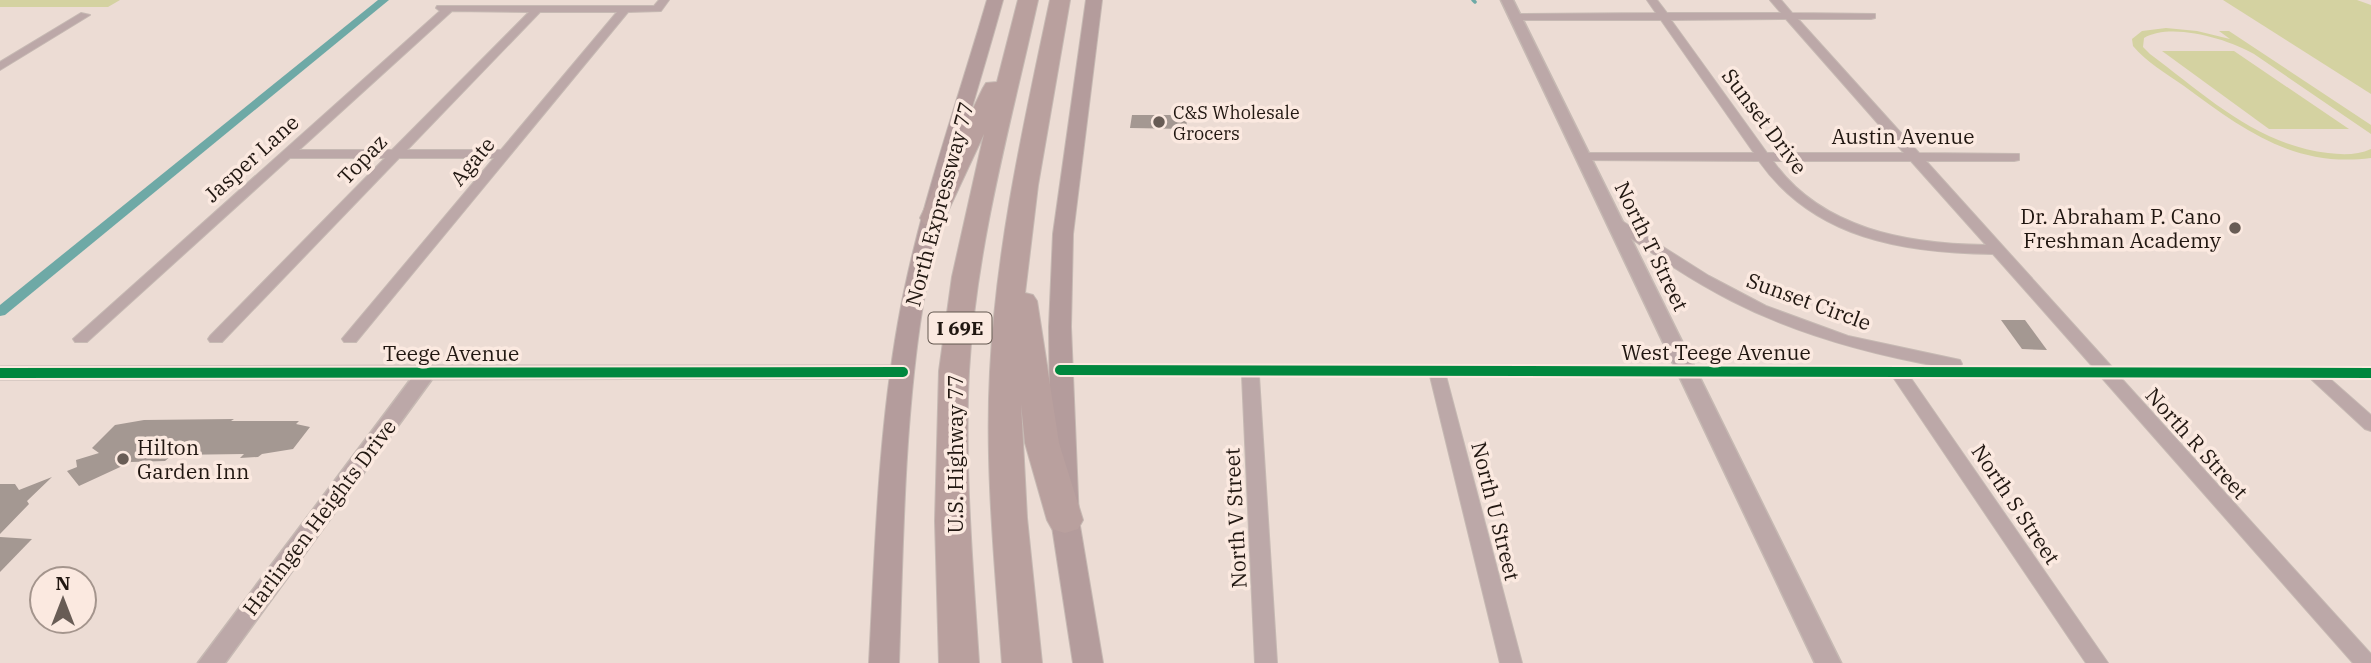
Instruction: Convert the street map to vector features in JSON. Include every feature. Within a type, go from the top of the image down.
[{"type":"highway","points":[[933,218],[1000,76],[1028,0]]},
{"type":"highway","name":"U.S. Highway 77","points":[[959,663],[953,521],[954,371],[966,277],[980,202],[1028,0]]},
{"type":"highway","name":"I 69E","points":[[1022,663],[1008,497],[1005,372],[1016,255],[1060,0]]},
{"type":"highway","points":[[1016,255],[1042,443],[1065,520]]},
{"type":"main road","name":"North Expressway 77","points":[[884,663],[894,444],[911,311],[933,218],[995,0]]},
{"type":"main road","points":[[1088,663],[1065,520],[1060,370],[1063,234],[1094,0]]},
{"type":"street","name":"Sunset Drive","points":[[1652,0],[1781,182],[1801,200],[1850,229],[1916,246],[1996,250]]},
{"type":"street","name":"North R Street","points":[[1774,0],[2366,663]]},
{"type":"street","points":[[445,5],[625,9],[661,4]]},
{"type":"street","name":"Jasper Lane","points":[[81,339],[287,154],[445,5]]},
{"type":"street","name":"Topaz","points":[[216,339],[538,8]]},
{"type":"street","points":[[1511,8],[1664,16],[1871,16]]},
{"type":"street","name":"North T Street","points":[[1511,8],[1828,663]]},
{"type":"street","name":"Agate","points":[[350,339],[625,9]]},
{"type":"street","points":[[0,67],[85,15]]},
{"type":"street","points":[[287,154],[505,154]]},
{"type":"street","name":"Austin Avenue","points":[[1583,157],[2014,157]]},
{"type":"street","name":"Sunset Circle","points":[[1614,220],[1685,268],[1737,298],[1785,318],[1867,345],[1925,359],[2009,372]]},
{"type":"street","name":"West Teege Avenue","points":[[1060,370],[2371,373]]},
{"type":"street","name":"North V Street","points":[[1250,370],[1266,663]]},
{"type":"street","name":"North U Street","points":[[1437,371],[1511,663]]},
{"type":"street","name":"North S Street","points":[[1897,371],[2097,663]]},
{"type":"street","name":"Harlingen Heights Drive","points":[[211,663],[427,372]]},
{"type":"street","name":"Teege Avenue","points":[[0,373],[903,372]]},
{"type":"street","points":[[2314,373],[2371,425]]},
{"type":"shaded area","points":[[0,0],[120,0],[108,7],[0,7]]},
{"type":"shaded area","points":[[2223,0],[2357,0],[2371,5],[2371,94]]},
{"type":"shaded area","points":[[2166,28],[2197,31],[2230,39],[2219,31],[2229,31],[2371,125],[2371,134],[2243,48],[2215,38],[2184,32],[2155,33],[2144,38],[2143,47],[2150,54],[2233,116],[2278,140],[2302,148],[2345,154],[2371,149],[2371,158],[2343,160],[2293,151],[2270,142],[2227,117],[2150,63],[2133,46],[2132,39],[2142,31]]},
{"type":"shaded area","points":[[2162,51],[2234,51],[2349,129],[2269,129]]},
{"type":"building","name":"C&S Wholesale Grocers","points":[[1132,115],[1186,115],[1187,129],[1130,128]]},
{"type":"building","points":[[2001,320],[2025,320],[2047,350],[2022,349]]},
{"type":"building","name":"Hilton Garden Inn","points":[[234,419],[231,421],[299,421],[296,424],[310,427],[293,449],[258,457],[240,458],[244,454],[172,455],[165,461],[131,462],[79,486],[67,471],[77,467],[76,460],[99,453],[92,448],[115,425],[144,420]]},
{"type":"building","points":[[52,477],[27,501],[29,504],[0,534],[0,484],[15,484],[19,490]]},
{"type":"building","points":[[0,537],[32,539],[0,572]]},
{"type":"waterway","points":[[0,312],[384,0]]},
{"type":"cycle path","points":[[1060,370],[2371,373]]},
{"type":"cycle path","points":[[0,373],[903,372]]},
{"type":"place","name":"C&S Wholesale Grocers","points":[[1159,122]]},
{"type":"place","name":"Dr. Abraham P. Cano Freshman Academy","points":[[2235,228]]},
{"type":"place","name":"Hilton Garden Inn","points":[[123,459]]}]
